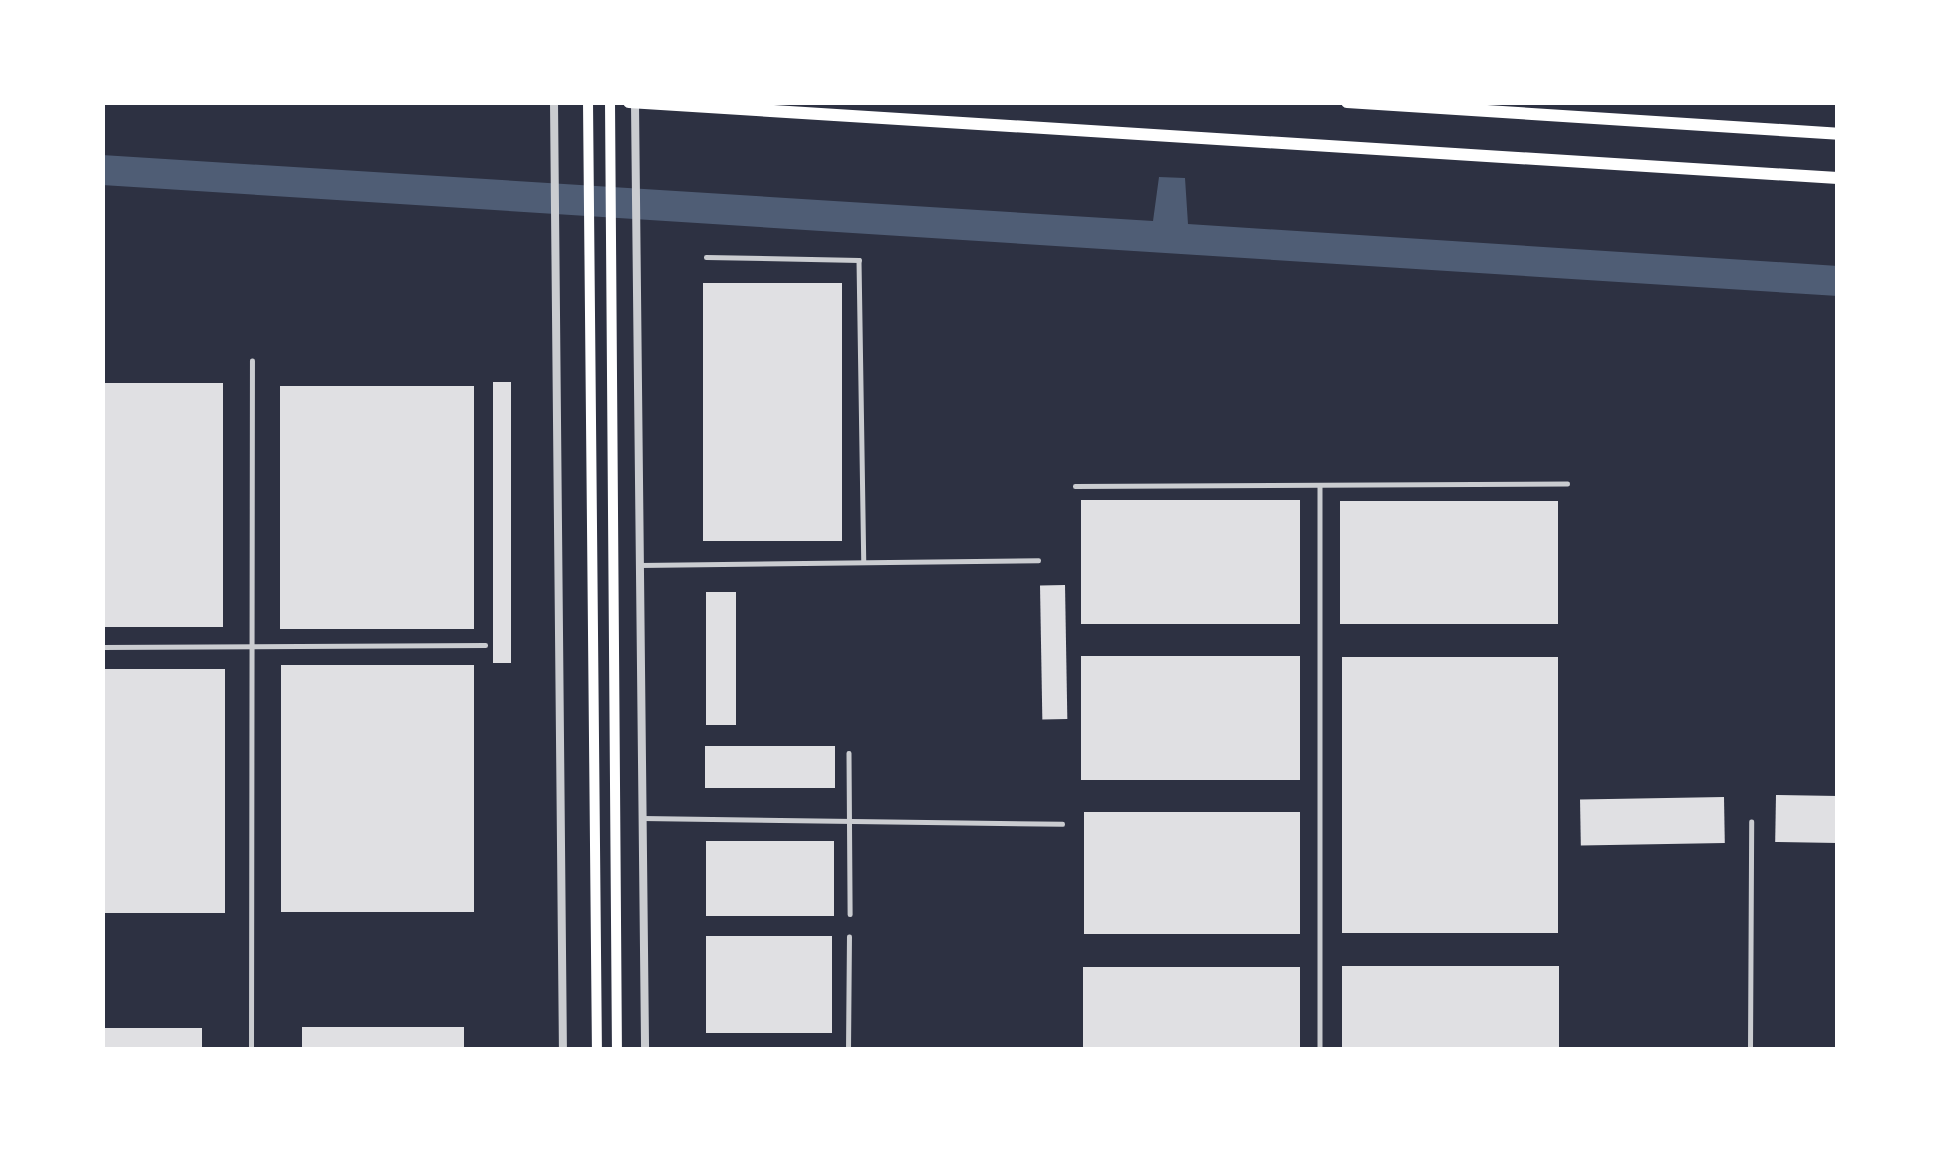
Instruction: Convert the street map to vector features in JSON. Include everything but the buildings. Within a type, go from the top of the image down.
[{"type":"main road","points":[[588,102],[597,1050]]},
{"type":"main road","points":[[610,102],[616,1050]]},
{"type":"main road","points":[[633,102],[1838,178]]},
{"type":"main road","points":[[1347,102],[1484,106],[1838,134]]},
{"type":"street","points":[[554,102],[563,1050]]},
{"type":"street","points":[[633,102],[645,1050]]},
{"type":"lane","points":[[706,257],[860,260],[865,562]]},
{"type":"lane","points":[[251,1050],[252,361]]},
{"type":"lane","points":[[1075,486],[1567,483]]},
{"type":"lane","points":[[1320,485],[1320,1050]]},
{"type":"lane","points":[[640,565],[1038,560]]},
{"type":"lane","points":[[102,646],[485,645]]},
{"type":"lane","points":[[849,754],[850,914]]},
{"type":"lane","points":[[643,818],[1062,824]]},
{"type":"lane","points":[[1750,822],[1750,1050]]},
{"type":"lane","points":[[848,1050],[849,937]]},
{"type":"water","points":[[102,155],[1153,221],[1159,177],[1185,178],[1188,224],[1838,266],[1838,296],[102,185]]}]
